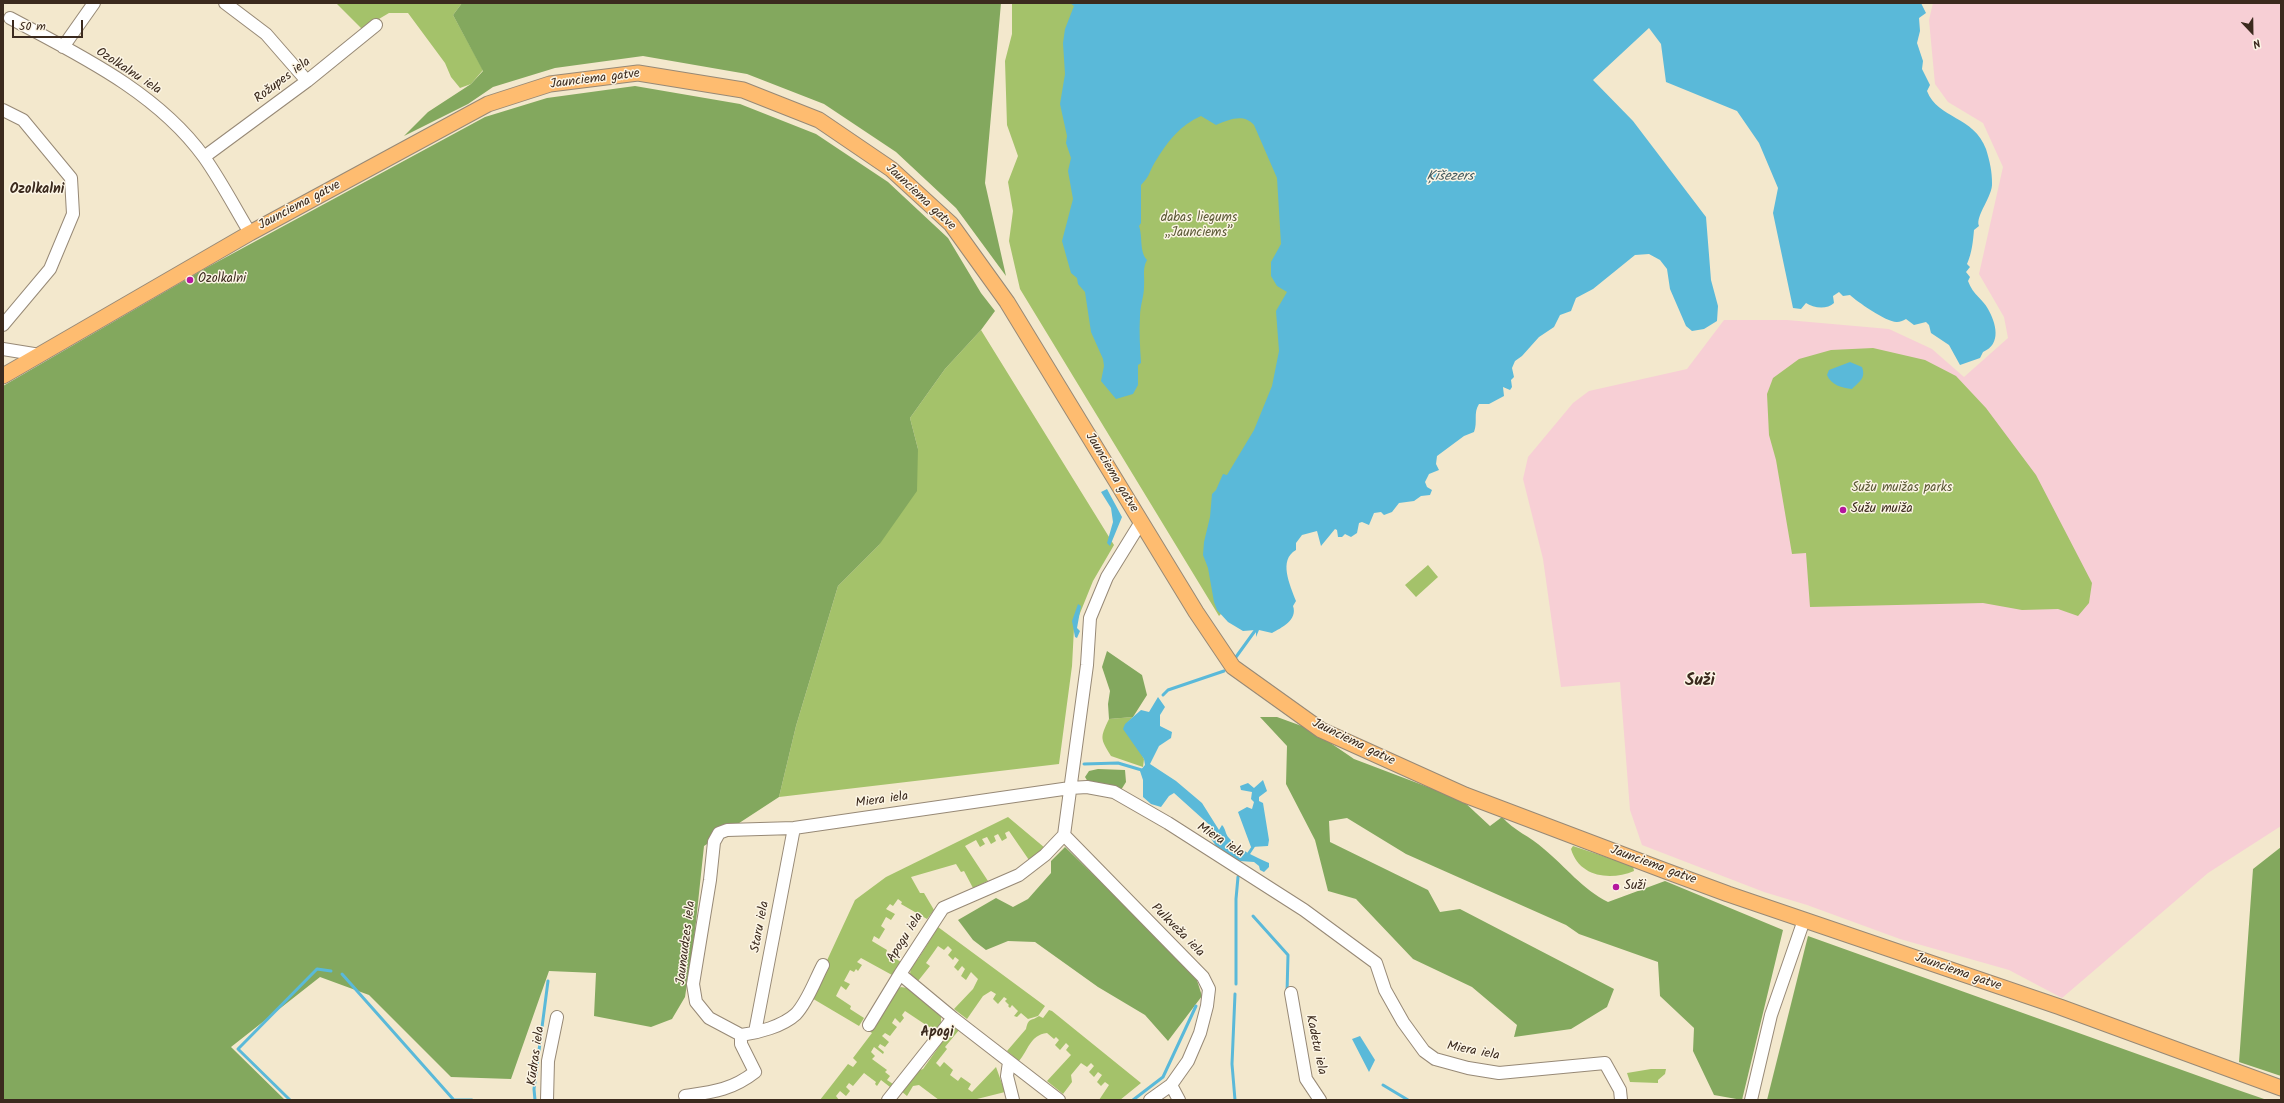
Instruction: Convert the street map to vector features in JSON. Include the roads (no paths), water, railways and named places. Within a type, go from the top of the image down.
[{"type":"main road","name":"Jaunciema gatve","points":[[3,376],[250,233],[488,104],[550,84],[638,73],[743,90],[819,120],[891,169],[952,224],[1007,302],[1196,612],[1233,667],[1322,730],[1465,795],[1721,891],[2060,1007],[2281,1088]]},
{"type":"street","points":[[63,47],[94,3]]},
{"type":"street","points":[[225,3],[266,34],[306,81]]},
{"type":"street","name":"Ozolkalnu iela","points":[[10,18],[63,47],[143,95],[172,120],[204,157],[250,233]]},
{"type":"street","name":"Rožupes iela","points":[[204,157],[306,81],[376,25]]},
{"type":"street","points":[[3,110],[23,120],[71,178],[72,214],[50,268],[3,325]]},
{"type":"street","points":[[3,349],[40,355]]},
{"type":"street","points":[[1064,835],[1086,665],[1090,618],[1107,577],[1141,522]]},
{"type":"street","name":"Miera iela","points":[[719,833],[727,830],[794,828],[1070,788],[1087,787],[1114,792],[1168,822],[1304,910],[1376,963],[1385,990],[1403,1022],[1424,1051],[1435,1059],[1468,1068],[1499,1073],[1605,1063],[1620,1095]]},
{"type":"street","name":"Staru iela","points":[[756,1032],[794,828]]},
{"type":"street","name":"Jaunaudzes iela","points":[[719,833],[714,842],[710,880],[693,984],[696,1002],[709,1018],[741,1035]]},
{"type":"street","name":"Apogu iela","points":[[1059,1100],[953,1018],[900,974],[943,908],[1019,875],[1045,855],[1064,835]]},
{"type":"street","name":"Pulkveža iela","points":[[1064,835],[1203,977],[1209,989],[1200,1033],[1188,1061],[1171,1085],[1150,1100]]},
{"type":"street","points":[[1751,1100],[1771,1015],[1804,920]]},
{"type":"street","points":[[685,1096],[721,1091],[744,1080],[755,1072],[743,1049],[741,1035],[756,1032],[782,1022],[795,1014],[803,1004],[823,965]]},
{"type":"street","points":[[869,1025],[900,974]]},
{"type":"street","name":"Kadetu iela","points":[[1291,993],[1306,1079],[1320,1100]]},
{"type":"street","name":"Kūdras iela","points":[[546,1100],[548,1061],[557,1017]]},
{"type":"street","points":[[888,1100],[953,1018]]},
{"type":"street","points":[[1009,1062],[1007,1076],[1013,1100]]},
{"type":"street","points":[[1171,1085],[1179,1100]]},
{"type":"water","name":"Ķīšezers","points":[[1070,3],[1921,3],[1926,13],[1919,18],[1920,31],[1917,43],[1923,61],[1922,69],[1930,85],[1927,91],[1932,100],[1939,107],[1973,130],[1980,138],[1986,149],[1990,163],[1992,188],[1979,217],[1979,226],[1974,230],[1973,243],[1967,264],[1970,267],[1966,272],[1970,277],[1968,281],[1970,286],[1986,306],[1991,315],[1996,333],[1995,339],[1993,344],[1983,352],[1980,358],[1960,365],[1949,345],[1931,333],[1929,325],[1926,322],[1914,325],[1906,319],[1898,322],[1887,319],[1872,311],[1850,295],[1843,296],[1839,292],[1833,296],[1834,303],[1828,307],[1816,307],[1806,303],[1801,309],[1793,308],[1773,213],[1778,188],[1759,143],[1737,111],[1666,82],[1661,44],[1649,28],[1593,80],[1633,121],[1706,217],[1711,280],[1718,306],[1717,321],[1704,329],[1692,331],[1686,326],[1670,289],[1667,269],[1660,260],[1649,254],[1635,255],[1593,289],[1576,298],[1571,311],[1560,315],[1554,327],[1539,337],[1522,356],[1515,361],[1512,368],[1514,377],[1511,380],[1512,387],[1510,390],[1503,387],[1504,396],[1489,404],[1479,404],[1476,411],[1476,425],[1474,432],[1464,436],[1437,456],[1436,464],[1439,470],[1429,474],[1425,482],[1427,487],[1432,490],[1430,495],[1421,496],[1414,501],[1399,503],[1392,512],[1384,515],[1381,512],[1374,513],[1369,525],[1362,522],[1359,523],[1357,533],[1351,537],[1345,534],[1342,537],[1338,537],[1337,530],[1335,529],[1321,546],[1317,531],[1302,535],[1296,543],[1296,550],[1291,554],[1287,566],[1287,573],[1296,601],[1293,606],[1293,615],[1288,623],[1280,629],[1272,633],[1259,630],[1256,637],[1256,630],[1243,631],[1228,622],[1217,610],[1214,602],[1208,568],[1203,555],[1204,542],[1210,517],[1212,494],[1216,490],[1223,474],[1227,475],[1254,430],[1272,386],[1279,351],[1276,311],[1287,292],[1277,286],[1271,276],[1271,262],[1281,244],[1277,178],[1254,125],[1245,119],[1241,118],[1226,121],[1216,125],[1201,116],[1180,129],[1164,148],[1141,185],[1141,223],[1139,226],[1142,248],[1147,260],[1144,270],[1144,290],[1140,312],[1141,363],[1138,365],[1138,385],[1133,394],[1116,399],[1101,381],[1104,366],[1103,359],[1091,332],[1085,292],[1078,284],[1077,278],[1071,273],[1062,241],[1073,199],[1068,171],[1071,158],[1066,143],[1067,136],[1060,104],[1065,74],[1063,43],[1065,29],[1074,6]]},
{"type":"water","points":[[1850,362],[1862,367],[1862,379],[1852,389],[1834,384],[1827,375],[1829,370]]},
{"type":"water","points":[[1107,489],[1122,517],[1110,546],[1107,543],[1113,522],[1111,508],[1101,492]]},
{"type":"water","points":[[1078,604],[1081,606],[1077,628],[1080,631],[1077,638],[1075,637],[1072,621]]},
{"type":"water","points":[[1158,697],[1165,707],[1160,715],[1160,726],[1172,732],[1171,738],[1159,746],[1150,764],[1176,781],[1202,803],[1219,830],[1222,825],[1228,836],[1237,846],[1269,863],[1269,867],[1264,872],[1260,870],[1259,866],[1254,862],[1240,861],[1218,849],[1210,837],[1214,829],[1174,793],[1169,796],[1161,807],[1151,804],[1143,797],[1143,780],[1140,771],[1145,765],[1144,759],[1123,729],[1125,724],[1141,710],[1149,712]]},
{"type":"water","points":[[1263,780],[1267,791],[1259,797],[1259,801],[1263,803],[1269,840],[1268,846],[1251,847],[1238,812],[1247,807],[1252,809],[1254,802],[1251,799],[1252,792],[1241,790],[1240,786],[1248,783],[1254,788]]},
{"type":"water","points":[[1360,1036],[1375,1060],[1369,1072],[1352,1039]]},
{"type":"waterway","points":[[1236,657],[1257,628]]},
{"type":"waterway","points":[[1163,695],[1168,690],[1224,671]]},
{"type":"waterway","points":[[1084,764],[1118,763],[1145,771]]},
{"type":"waterway","points":[[1247,856],[1255,844]]},
{"type":"waterway","points":[[1236,984],[1236,899],[1238,877]]},
{"type":"waterway","points":[[1253,916],[1288,955],[1287,993]]},
{"type":"waterway","points":[[290,1100],[238,1049],[317,969],[331,971]]},
{"type":"waterway","points":[[342,974],[453,1099]]},
{"type":"waterway","points":[[535,1100],[534,1089],[548,981]]},
{"type":"waterway","points":[[1235,994],[1232,1064],[1235,1100]]},
{"type":"waterway","points":[[1133,1100],[1163,1077],[1196,1006]]},
{"type":"waterway","points":[[1383,1085],[1408,1100]]},
{"type":"waterway","points":[[452,1100],[472,1100]]},
{"type":"place","name":"Ozolkalni","points":[[190,280]]},
{"type":"place","name":"Sužu muiža","points":[[1843,510]]},
{"type":"place","name":"Suži","points":[[1616,887]]},
{"type":"district","name":"Ozolkalni","points":[[37,191]]},
{"type":"district","name":"Suži","points":[[1700,682]]},
{"type":"district","name":"Apogi","points":[[937,1034]]},
{"type":"park label","name":"dabas liegums „Jaunciems”","points":[[1199,226]]},
{"type":"park label","name":"Sužu muižas parks","points":[[1902,489]]}]
